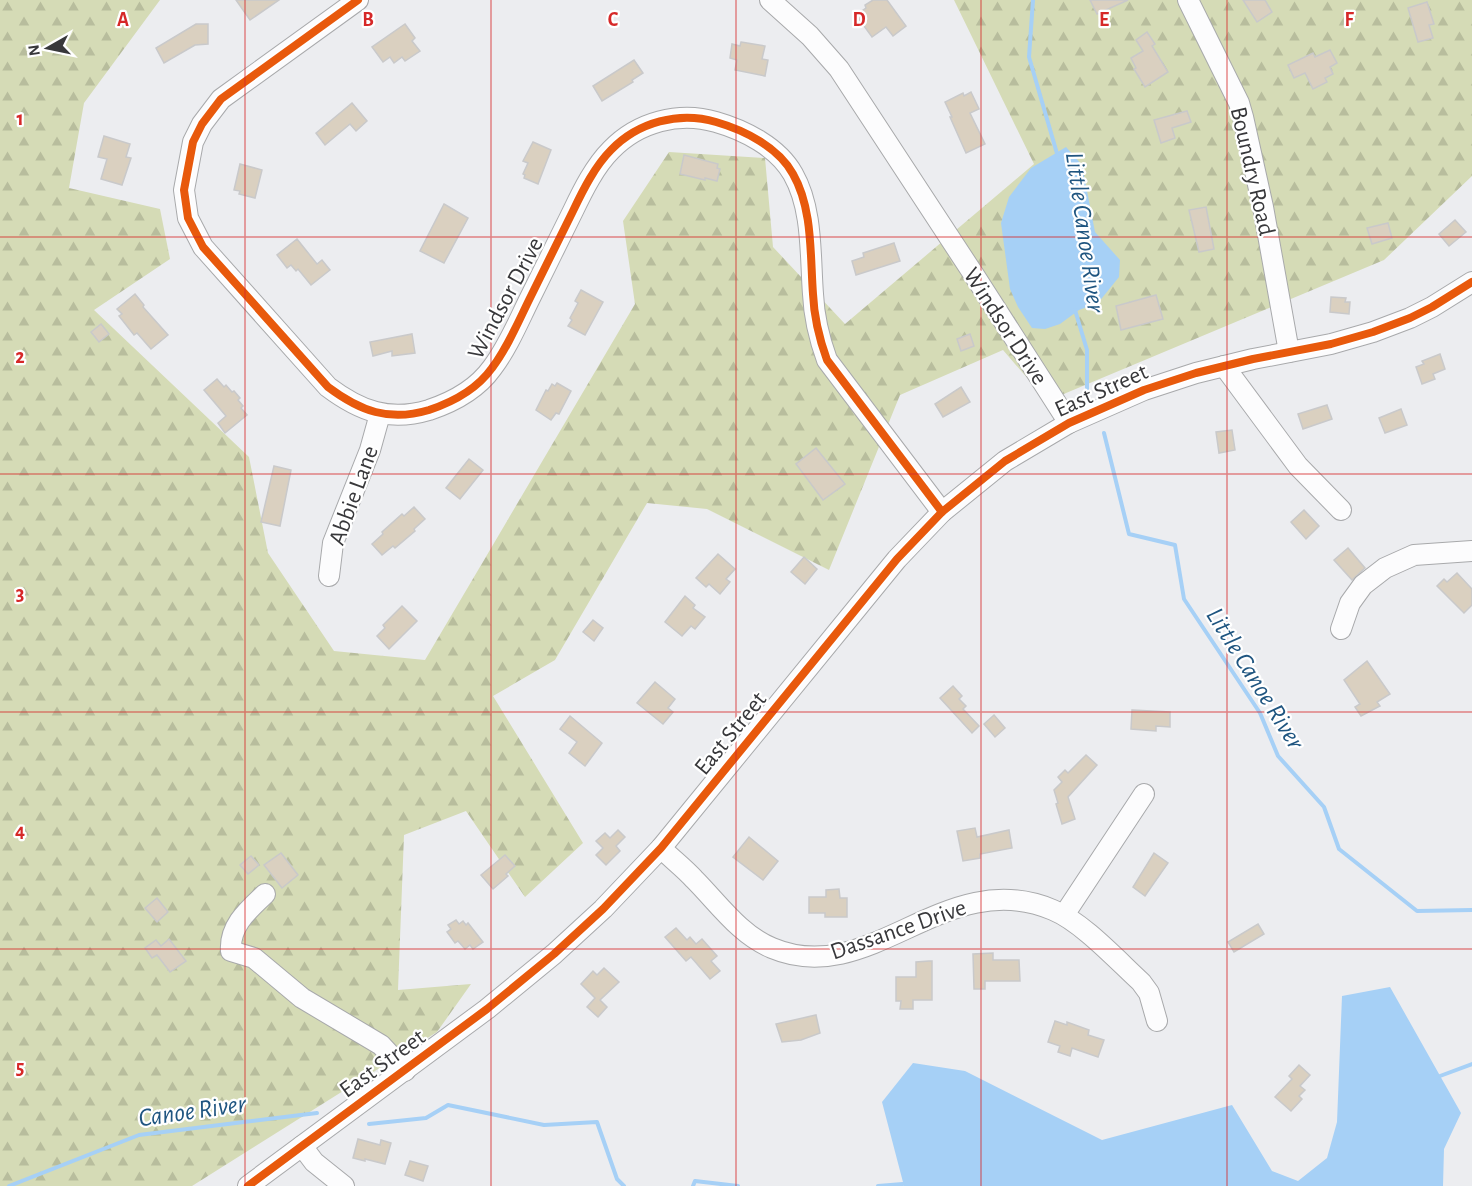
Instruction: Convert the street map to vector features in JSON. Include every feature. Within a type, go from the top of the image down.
[{"type":"street","name":"Windsor Drive","points":[[358,0],[221,99],[202,124],[193,142],[184,190],[188,218],[203,247],[328,387],[364,409],[380,414],[417,413],[445,404],[469,390],[492,369],[518,325],[581,195],[613,148],[654,122],[689,118],[708,120],[743,130],[770,149],[793,172],[806,210],[815,316],[818,334],[827,360],[942,512]]},
{"type":"street","name":"Windsor Drive","points":[[770,0],[810,36],[839,69],[1069,423]]},
{"type":"street","name":"Boundry Road","points":[[1188,0],[1241,110],[1263,207],[1289,352]]},
{"type":"street","name":"East Street","points":[[248,1186],[405,1071],[554,954],[603,909],[661,848],[897,559],[942,512],[1005,461],[1069,423],[1144,390],[1196,373],[1331,344],[1390,326],[1433,306],[1472,282]]},
{"type":"street","points":[[1224,366],[1298,466],[1341,510]]},
{"type":"street","name":"Abbie Lane","points":[[329,576],[333,543],[370,450],[380,414]]},
{"type":"street","points":[[1341,629],[1350,603],[1363,585],[1385,568],[1414,555],[1472,551]]},
{"type":"street","points":[[1064,915],[1144,794]]},
{"type":"street","name":"Dassance Drive","points":[[661,848],[751,936],[772,948],[795,955],[817,957],[845,953],[873,944],[956,907],[999,898],[1030,901],[1064,915],[1144,985],[1157,1021]]},
{"type":"street","points":[[265,894],[241,916],[230,940],[231,951],[254,958],[302,998],[381,1045],[405,1071]]},
{"type":"street","points":[[302,1146],[314,1162],[344,1186]]},
{"type":"green space","points":[[0,0],[160,0],[84,103],[69,188],[160,209],[170,259],[94,310],[249,457],[268,553],[334,651],[425,660],[635,304],[623,221],[669,152],[765,158],[773,247],[845,324],[1034,164],[954,0],[1472,0],[1472,176],[1384,260],[1047,401],[1003,350],[900,395],[829,570],[707,509],[647,503],[555,660],[493,696],[583,843],[525,897],[466,811],[404,835],[398,990],[471,984],[437,1032],[192,1186],[0,1186]]},
{"type":"water","points":[[1066,147],[1082,165],[1095,232],[1120,260],[1119,277],[1098,303],[1079,310],[1060,324],[1045,329],[1032,328],[1018,307],[1010,289],[1001,223],[1009,197],[1031,168]]},
{"type":"water","points":[[1390,987],[1461,1113],[1444,1149],[1443,1186],[904,1186],[882,1102],[913,1063],[965,1071],[1102,1140],[1232,1105],[1272,1171],[1298,1181],[1327,1158],[1337,1122],[1342,996]]},
{"type":"building","points":[[236,0],[279,0],[250,20]]},
{"type":"building","points":[[873,0],[887,0],[906,26],[893,36],[886,27],[872,37],[856,15]]},
{"type":"building","points":[[1090,0],[1128,0],[1097,14]]},
{"type":"building","points":[[1243,0],[1265,0],[1272,12],[1257,22]]},
{"type":"building","points":[[1427,2],[1434,24],[1429,25],[1433,38],[1418,42],[1408,8]]},
{"type":"building","points":[[196,24],[208,24],[208,44],[195,45],[164,63],[156,48]]},
{"type":"building","points":[[405,24],[415,38],[412,41],[420,51],[405,61],[402,57],[394,63],[390,57],[383,62],[372,47]]},
{"type":"building","points":[[1147,32],[1155,44],[1152,46],[1168,72],[1145,87],[1134,69],[1136,68],[1131,58],[1143,51],[1136,40]]},
{"type":"building","points":[[741,42],[765,46],[762,59],[768,60],[765,76],[735,70],[737,60],[730,58],[732,44],[740,46]]},
{"type":"building","points":[[1330,50],[1337,63],[1330,67],[1333,74],[1325,78],[1327,82],[1313,89],[1305,73],[1294,78],[1288,65],[1313,53],[1315,57]]},
{"type":"building","points":[[634,60],[643,73],[602,101],[593,86]]},
{"type":"building","points":[[971,92],[979,109],[970,113],[985,144],[966,153],[945,102],[963,93],[964,96]]},
{"type":"building","points":[[352,103],[367,121],[356,131],[350,124],[325,145],[316,133]]},
{"type":"building","points":[[1187,111],[1191,122],[1172,128],[1175,138],[1161,143],[1154,120]]},
{"type":"building","points":[[104,136],[130,144],[126,157],[131,158],[122,185],[101,179],[107,159],[98,157]]},
{"type":"building","points":[[533,142],[551,150],[538,184],[524,178],[523,174],[528,163],[523,161]]},
{"type":"building","points":[[684,155],[718,164],[717,168],[720,169],[717,181],[680,174]]},
{"type":"building","points":[[240,164],[262,170],[255,198],[239,194],[240,191],[234,190]]},
{"type":"building","points":[[444,204],[468,218],[444,263],[420,251]]},
{"type":"building","points":[[1206,207],[1214,249],[1199,252],[1189,210]]},
{"type":"building","points":[[1455,220],[1466,232],[1449,246],[1439,234]]},
{"type":"building","points":[[1388,223],[1392,238],[1372,244],[1367,228]]},
{"type":"building","points":[[297,239],[317,264],[322,260],[330,270],[311,285],[298,269],[296,271],[291,265],[287,268],[277,255]]},
{"type":"building","points":[[894,243],[900,261],[856,275],[852,261],[864,257],[863,253]]},
{"type":"building","points":[[581,290],[603,302],[585,335],[568,326],[578,303],[575,301]]},
{"type":"building","points":[[135,294],[144,305],[143,307],[168,335],[151,349],[137,333],[134,335],[119,316],[122,314],[117,309]]},
{"type":"building","points":[[1156,295],[1163,319],[1121,330],[1116,306]]},
{"type":"building","points":[[1331,297],[1346,298],[1345,302],[1350,302],[1349,314],[1330,312]]},
{"type":"building","points":[[101,324],[109,334],[99,342],[91,332]]},
{"type":"building","points":[[412,334],[415,353],[392,356],[392,351],[373,356],[370,342]]},
{"type":"building","points":[[970,334],[974,346],[961,351],[957,339]]},
{"type":"building","points":[[1440,354],[1445,369],[1433,374],[1435,379],[1422,384],[1416,367],[1424,364],[1422,361]]},
{"type":"building","points":[[217,379],[240,398],[238,400],[243,406],[241,408],[247,415],[225,433],[218,423],[226,416],[204,390]]},
{"type":"building","points":[[557,383],[571,391],[559,414],[556,413],[551,420],[536,410],[546,390],[548,391],[552,384],[555,386]]},
{"type":"building","points":[[961,387],[970,402],[943,417],[935,404]]},
{"type":"building","points":[[1327,405],[1332,419],[1303,429],[1298,414]]},
{"type":"building","points":[[1401,409],[1407,425],[1385,433],[1379,418]]},
{"type":"building","points":[[1232,430],[1235,450],[1219,453],[1216,432]]},
{"type":"building","points":[[816,448],[845,484],[823,500],[796,464]]},
{"type":"building","points":[[469,459],[483,470],[460,499],[446,488]]},
{"type":"building","points":[[274,466],[291,470],[280,526],[261,522]]},
{"type":"building","points":[[414,507],[425,519],[395,548],[393,546],[382,555],[372,544],[402,514],[404,516]]},
{"type":"building","points":[[1304,510],[1319,526],[1306,539],[1291,522]]},
{"type":"building","points":[[1348,548],[1365,568],[1352,580],[1334,560]]},
{"type":"building","points":[[718,554],[735,569],[726,579],[730,582],[720,594],[709,584],[706,587],[696,578]]},
{"type":"building","points":[[804,557],[817,569],[805,584],[791,572]]},
{"type":"building","points":[[1457,573],[1472,589],[1472,605],[1464,613],[1437,586],[1444,579],[1447,582]]},
{"type":"building","points":[[685,596],[695,605],[693,608],[705,617],[695,629],[691,626],[682,636],[665,622]]},
{"type":"building","points":[[402,606],[417,621],[389,649],[377,636],[385,628],[383,625]]},
{"type":"building","points":[[593,620],[603,628],[594,641],[583,632]]},
{"type":"building","points":[[1367,661],[1390,694],[1377,702],[1380,706],[1361,716],[1355,707],[1360,704],[1344,680]]},
{"type":"building","points":[[655,682],[675,699],[668,708],[673,712],[663,724],[637,703]]},
{"type":"building","points":[[953,686],[962,696],[959,699],[966,706],[963,709],[979,726],[972,733],[940,698]]},
{"type":"building","points":[[1132,710],[1170,712],[1170,727],[1156,726],[1156,731],[1131,729]]},
{"type":"building","points":[[994,715],[1005,728],[995,737],[984,724]]},
{"type":"building","points":[[570,716],[602,743],[585,766],[569,753],[577,742],[560,729]]},
{"type":"building","points":[[1086,755],[1097,765],[1068,797],[1075,819],[1062,824],[1054,790],[1062,782],[1058,777],[1065,770],[1068,773]]},
{"type":"building","points":[[975,828],[977,837],[1009,830],[1012,848],[980,854],[980,858],[963,861],[957,831]]},
{"type":"building","points":[[618,830],[625,837],[616,846],[620,851],[606,865],[596,855],[603,848],[596,841],[605,833],[610,838]]},
{"type":"building","points":[[749,837],[778,861],[763,880],[733,857]]},
{"type":"building","points":[[281,853],[298,875],[282,888],[264,865]]},
{"type":"building","points":[[1154,853],[1168,863],[1145,896],[1133,887]]},
{"type":"building","points":[[505,855],[515,866],[506,874],[508,876],[493,889],[481,875]]},
{"type":"building","points":[[251,856],[259,865],[248,874],[240,865]]},
{"type":"building","points":[[839,889],[840,898],[847,898],[847,917],[825,917],[825,913],[809,913],[809,897],[826,897],[826,890]]},
{"type":"building","points":[[157,898],[168,912],[157,922],[145,908]]},
{"type":"building","points":[[456,920],[459,924],[463,921],[466,925],[468,923],[483,942],[473,949],[470,945],[465,949],[458,941],[455,943],[447,932],[451,929],[448,925]]},
{"type":"building","points":[[1258,924],[1264,934],[1234,952],[1228,942]]},
{"type":"building","points":[[676,928],[687,940],[690,937],[696,944],[702,939],[717,956],[711,961],[720,971],[710,979],[691,957],[686,961],[665,937]]},
{"type":"building","points":[[169,939],[186,961],[170,972],[157,955],[152,958],[145,948],[156,940],[161,946]]},
{"type":"building","points":[[993,953],[993,960],[1019,960],[1020,981],[985,981],[985,989],[974,989],[973,954]]},
{"type":"building","points":[[932,961],[932,1000],[913,1000],[913,1009],[900,1009],[901,1001],[896,1001],[896,977],[916,977],[916,962]]},
{"type":"building","points":[[604,968],[619,982],[600,1000],[607,1007],[598,1017],[587,1007],[595,998],[581,984],[593,971],[597,975]]},
{"type":"building","points":[[816,1015],[820,1033],[801,1040],[782,1042],[776,1024]]},
{"type":"building","points":[[1055,1021],[1067,1025],[1067,1022],[1089,1030],[1088,1035],[1104,1040],[1098,1057],[1072,1048],[1070,1056],[1058,1052],[1060,1046],[1048,1042]]},
{"type":"building","points":[[1299,1065],[1310,1075],[1300,1086],[1305,1090],[1299,1096],[1302,1099],[1291,1111],[1275,1097],[1292,1079],[1289,1076]]},
{"type":"building","points":[[358,1139],[380,1145],[381,1140],[391,1143],[385,1164],[353,1158]]},
{"type":"building","points":[[410,1161],[428,1166],[423,1181],[405,1175]]},
{"type":"waterway","name":"Little Canoe River","points":[[1033,0],[1029,57],[1058,157]]},
{"type":"waterway","name":"Little Canoe River","points":[[1075,310],[1087,350],[1087,399]]},
{"type":"waterway","name":"Little Canoe River","points":[[1104,433],[1129,534],[1175,545],[1184,599],[1260,713],[1278,756],[1324,807],[1339,849],[1417,911],[1472,910]]},
{"type":"waterway","name":"Canoe River","points":[[1440,1076],[1472,1064]]},
{"type":"waterway","name":"Canoe River","points":[[369,1124],[426,1118],[448,1105],[544,1125],[597,1122],[617,1179],[624,1186]]},
{"type":"waterway","name":"Canoe River","points":[[9,1186],[139,1135],[317,1113]]},
{"type":"waterway","name":"Canoe River","points":[[693,1186],[695,1181],[738,1186]]},
{"type":"waterway","name":"Canoe River","points":[[878,1186],[903,1184]]},
{"type":"cycle path","points":[[358,0],[221,99],[202,124],[193,142],[184,190],[188,218],[203,247],[328,387],[363,408],[401,415],[438,407],[472,388],[486,376],[498,360],[581,195],[605,156],[622,140],[646,126],[674,119],[702,119],[727,125],[749,135],[787,164],[804,202],[811,248],[814,311],[827,360],[942,512]]},
{"type":"cycle path","points":[[248,1186],[487,1009],[554,954],[603,909],[661,848],[897,559],[942,512],[1005,461],[1069,423],[1144,390],[1196,373],[1331,344],[1373,332],[1432,307],[1472,282]]}]
